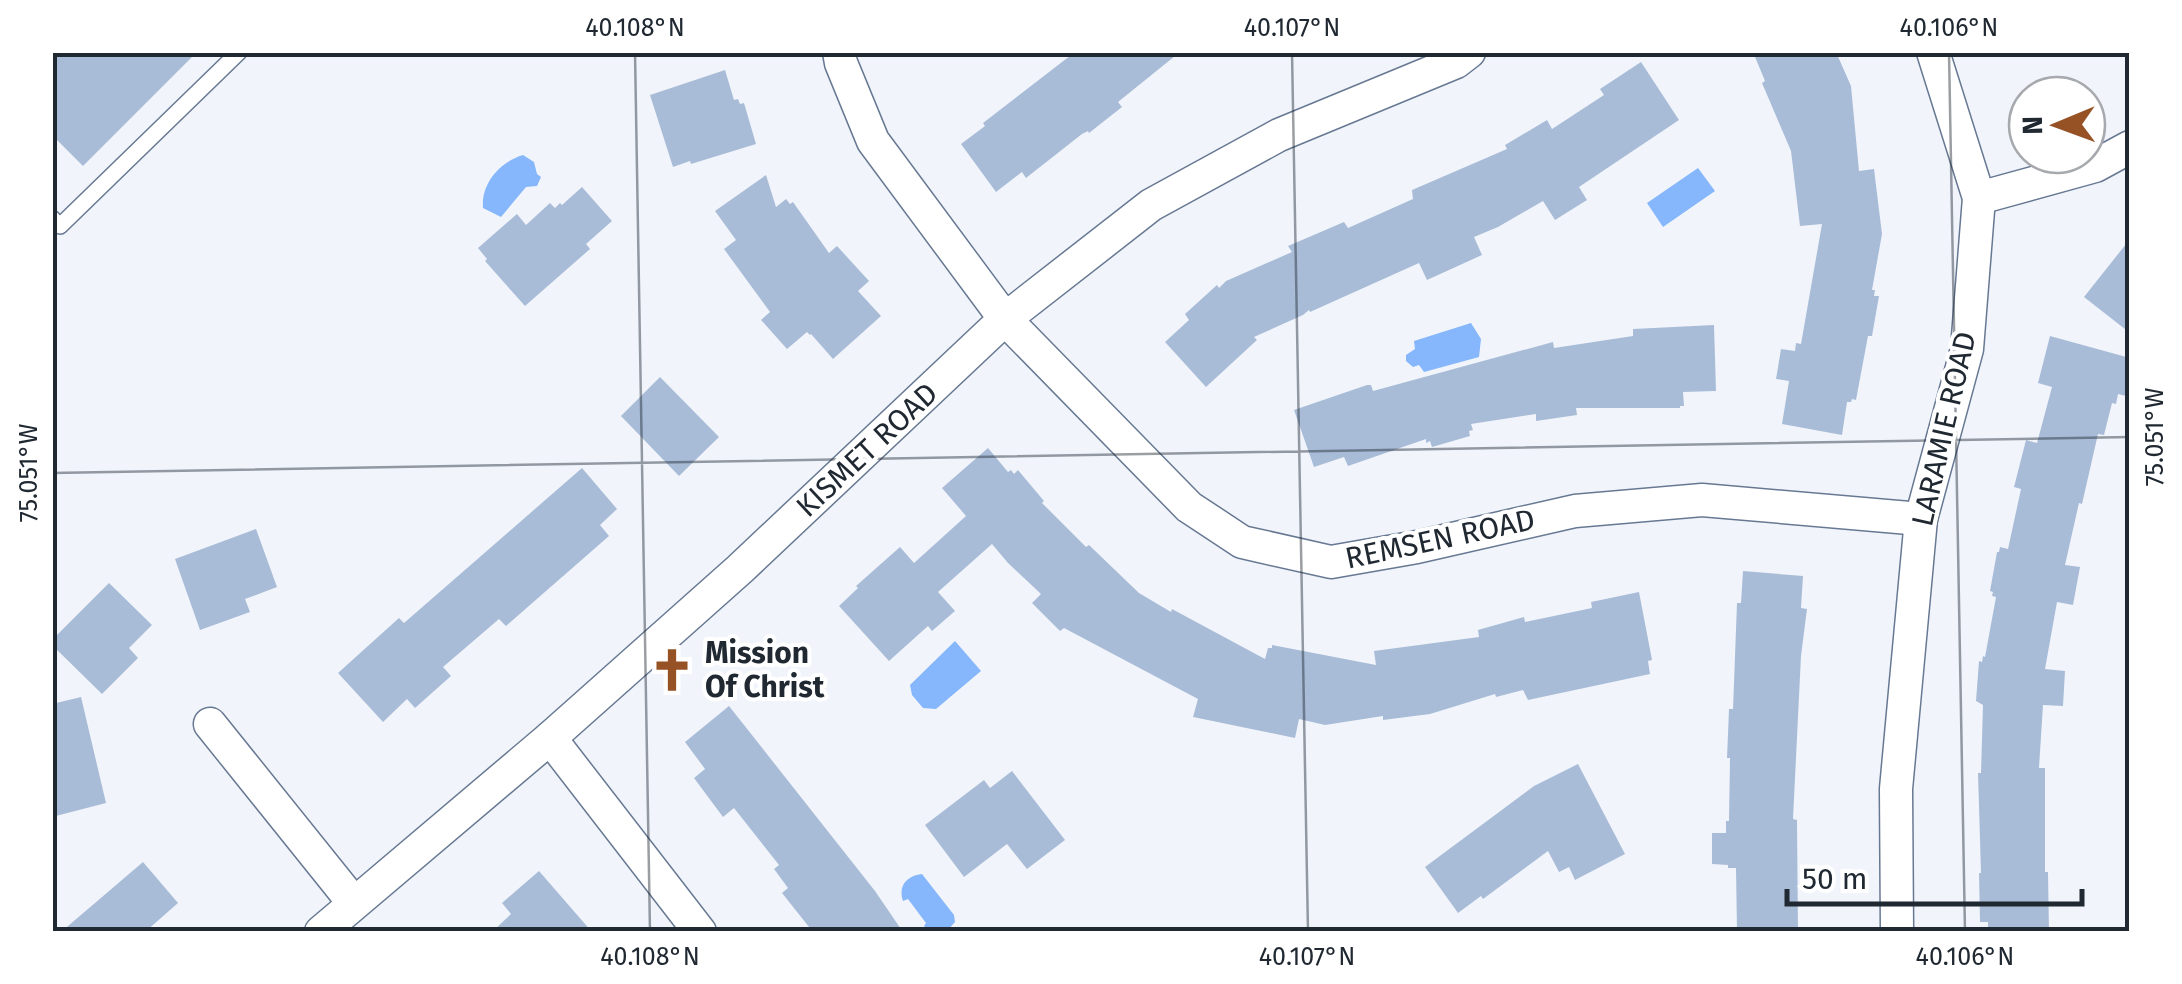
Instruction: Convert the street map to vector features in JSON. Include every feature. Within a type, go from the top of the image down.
[{"type":"street","name":"REMSEN ROAD","points":[[839,52],[872,142],[1005,319],[1189,507],[1242,542],[1331,562],[1575,511],[1702,500],[1921,519]]},
{"type":"street","name":"KISMET ROAD","points":[[321,932],[550,738],[740,569],[1005,319],[1151,205],[1279,136],[1456,62],[1468,52]]},
{"type":"street","name":"LARAMIE ROAD","points":[[1897,932],[1896,789],[1921,519],[1967,349],[1979,198],[1933,52]]},
{"type":"street","points":[[1979,198],[2094,166],[2130,147]]},
{"type":"street","points":[[210,724],[353,902]]},
{"type":"street","points":[[550,738],[700,932]]},
{"type":"lane","points":[[52,218],[60,226],[239,52]]},
{"type":"water","points":[[523,155],[534,162],[541,177],[537,186],[526,187],[501,217],[483,208],[485,190],[494,175]]},
{"type":"water","points":[[1698,168],[1715,191],[1663,227],[1647,203]]},
{"type":"water","points":[[1471,323],[1481,339],[1479,357],[1424,372],[1419,365],[1413,367],[1406,361],[1406,355],[1415,349],[1414,341]]},
{"type":"water","points":[[955,641],[981,671],[936,709],[923,708],[912,695],[910,685]]},
{"type":"water","points":[[922,874],[954,915],[955,922],[947,931],[929,931],[908,899],[903,901],[905,882]]},
{"type":"building","points":[[52,52],[197,52],[83,166],[52,135]]},
{"type":"building","points":[[1075,52],[1180,52],[1118,102],[1122,107],[1089,133],[1082,134],[1026,178],[1022,172],[996,192],[961,144]]},
{"type":"building","points":[[1753,52],[1836,52],[1851,86],[1859,171],[1874,169],[1882,234],[1872,290],[1874,296],[1879,296],[1856,400],[1847,402],[1842,435],[1782,424],[1789,381],[1776,379],[1781,349],[1795,351],[1796,343],[1801,344],[1822,224],[1800,226],[1791,151]]},
{"type":"building","points":[[1641,62],[1679,120],[1579,187],[1587,200],[1555,220],[1543,201],[1474,237],[1482,255],[1427,280],[1419,263],[1309,310],[1254,337],[1257,340],[1206,387],[1165,342],[1189,320],[1185,314],[1217,285],[1219,288],[1226,281],[1292,252],[1288,246],[1344,222],[1348,228],[1413,199],[1412,190],[1507,149],[1505,145],[1547,120],[1552,129],[1604,95],[1600,89]]},
{"type":"building","points":[[725,70],[734,100],[744,103],[756,144],[673,167],[650,95]]},
{"type":"building","points":[[766,175],[776,207],[786,199],[790,204],[793,202],[829,253],[837,246],[869,281],[858,291],[881,316],[833,359],[807,332],[787,349],[761,320],[770,312],[724,249],[736,240],[715,211]]},
{"type":"building","points":[[582,187],[612,221],[586,244],[590,249],[525,306],[478,248],[517,214],[526,225],[550,203],[555,208],[562,205]]},
{"type":"building","points":[[2130,239],[2130,333],[2084,297]]},
{"type":"building","points":[[1714,325],[1716,391],[1683,392],[1684,406],[1680,408],[1576,408],[1577,415],[1536,421],[1536,414],[1471,424],[1470,436],[1432,447],[1426,439],[1348,466],[1344,457],[1314,467],[1294,410],[1367,385],[1373,391],[1553,342],[1554,348],[1633,336],[1633,329]]},
{"type":"building","points":[[2050,336],[2130,358],[2130,397],[2118,394],[2104,435],[2098,434],[2065,565],[2080,567],[2073,605],[2057,602],[2045,669],[2065,671],[2063,706],[2043,705],[2039,768],[2045,768],[2049,932],[1988,932],[1988,922],[1980,922],[1978,773],[1983,705],[1976,701],[1979,661],[1985,657],[1996,597],[1990,591],[1997,552],[2000,547],[2008,549],[2021,489],[2014,487],[2026,440],[2037,443],[2052,387],[2038,383]]},
{"type":"building","points":[[660,377],[719,437],[679,476],[621,416]]},
{"type":"building","points":[[988,448],[1008,472],[1014,474],[1018,470],[1042,503],[1139,593],[1265,659],[1272,645],[1376,665],[1374,651],[1479,637],[1478,630],[1524,617],[1525,622],[1592,608],[1591,602],[1639,592],[1652,660],[1648,661],[1650,674],[1528,700],[1523,690],[1496,697],[1495,694],[1430,714],[1325,725],[1299,719],[1295,738],[1193,717],[1198,699],[1064,628],[1060,631],[1032,603],[1041,594],[992,544],[938,592],[955,611],[932,631],[928,626],[889,661],[839,606],[900,547],[914,563],[966,516],[942,488]]},
{"type":"building","points":[[582,468],[617,509],[600,525],[609,536],[506,626],[499,619],[443,667],[451,676],[415,708],[407,699],[383,722],[338,673],[399,618],[404,623]]},
{"type":"building","points":[[256,529],[277,587],[245,599],[250,612],[200,630],[175,559]]},
{"type":"building","points":[[1743,571],[1803,576],[1801,608],[1807,609],[1793,819],[1797,820],[1798,932],[1737,932],[1736,868],[1712,864],[1712,833],[1726,833],[1729,821],[1729,709],[1733,709],[1737,603],[1741,603]]},
{"type":"building","points":[[109,583],[152,625],[129,648],[138,658],[102,694],[52,645],[52,640]]},
{"type":"building","points":[[81,697],[106,803],[52,817],[52,704]]},
{"type":"building","points":[[729,706],[903,932],[813,932],[782,893],[788,888],[774,869],[779,865],[734,808],[723,817],[694,778],[705,769],[685,742]]},
{"type":"building","points":[[1578,764],[1625,854],[1575,880],[1569,867],[1559,872],[1548,851],[1458,913],[1425,867],[1534,786]]},
{"type":"building","points":[[1012,771],[1065,840],[1027,869],[1007,844],[964,877],[925,825],[984,780],[990,788]]},
{"type":"building","points":[[143,862],[178,903],[145,932],[61,932]]},
{"type":"building","points":[[539,871],[592,932],[492,932],[511,914],[502,903]]},
{"type":"place","name":"Mission Of Christ","points":[[672,670]]}]
